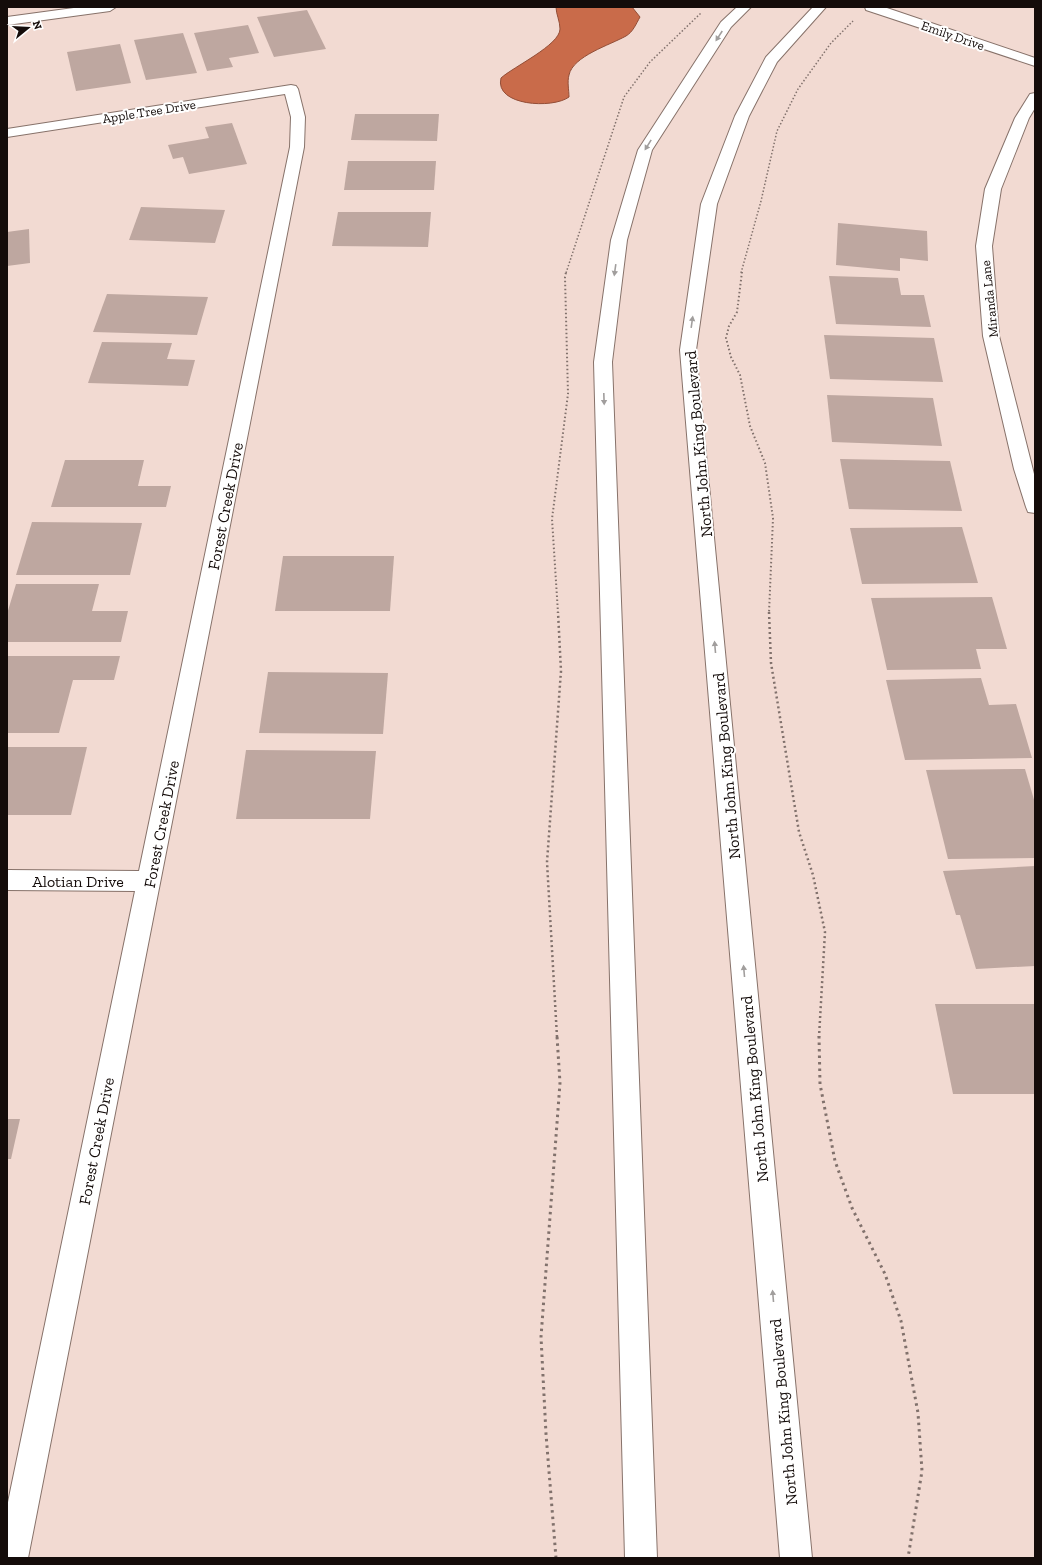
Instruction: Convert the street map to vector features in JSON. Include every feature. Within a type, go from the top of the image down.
[{"type":"main road","points":[[7,22],[110,7]]},
{"type":"main road","points":[[642,1558],[603,362],[619,240],[645,150],[726,25],[745,7]]},
{"type":"main road","name":"North John King Boulevard","points":[[796,1558],[688,350],[709,204],[742,116],[771,60],[820,7]]},
{"type":"main road","name":"Emily Drive","points":[[871,7],[1035,62]]},
{"type":"main road","name":"Apple Tree Drive","points":[[7,133],[291,89]]},
{"type":"main road","name":"Forest Creek Drive","points":[[12,1558],[297,147],[298,117],[291,89]]},
{"type":"main road","name":"Miranda Lane","points":[[1035,97],[1022,118],[993,189],[984,246],[991,336],[1023,469],[1035,507]]},
{"type":"main road","name":"Alotian Drive","points":[[7,880],[149,881]]},
{"type":"path","points":[[556,1558],[542,1337],[544,1287],[560,1083],[547,862],[561,671],[552,519],[568,394],[565,277],[612,128],[624,98],[650,62],[692,23],[706,7]]},
{"type":"path","points":[[853,21],[832,43],[798,89],[777,131],[762,201],[742,269],[737,312],[728,326],[726,338],[731,357],[740,375],[750,426],[765,463],[773,518],[770,621],[771,663],[799,832],[813,875],[826,932],[819,1028],[820,1084],[834,1161],[852,1208],[885,1274],[901,1321],[918,1413],[922,1471],[908,1558]]},
{"type":"shaded area","points":[[556,7],[632,7],[640,17],[631,32],[577,62],[572,68],[568,78],[569,97],[561,101],[539,104],[515,99],[506,94],[501,87],[501,78],[544,49],[558,35],[560,26]]},
{"type":"building","points":[[307,10],[326,49],[274,57],[257,17]]},
{"type":"building","points":[[248,25],[259,53],[229,58],[233,67],[207,71],[194,33]]},
{"type":"building","points":[[183,33],[197,73],[146,80],[134,40]]},
{"type":"building","points":[[120,44],[131,83],[76,91],[67,52]]},
{"type":"building","points":[[355,114],[439,114],[437,141],[351,140]]},
{"type":"building","points":[[232,123],[247,164],[189,174],[183,157],[173,159],[168,145],[209,138],[205,127]]},
{"type":"building","points":[[348,161],[436,161],[434,190],[344,190]]},
{"type":"building","points":[[141,207],[225,210],[215,243],[129,240]]},
{"type":"building","points":[[338,212],[431,212],[428,247],[332,246]]},
{"type":"building","points":[[838,223],[927,231],[928,261],[900,258],[900,271],[836,265]]},
{"type":"building","points":[[29,229],[30,263],[7,266],[7,232]]},
{"type":"building","points":[[829,276],[898,278],[901,295],[924,295],[931,327],[836,324]]},
{"type":"building","points":[[107,294],[208,297],[197,335],[93,332]]},
{"type":"building","points":[[824,335],[934,338],[943,382],[830,379]]},
{"type":"building","points":[[102,342],[172,343],[167,359],[195,360],[188,386],[88,383]]},
{"type":"building","points":[[827,395],[933,398],[942,446],[832,442]]},
{"type":"building","points":[[840,459],[950,461],[962,511],[849,509]]},
{"type":"building","points":[[65,460],[144,460],[138,486],[171,486],[166,507],[51,507]]},
{"type":"building","points":[[32,522],[142,523],[130,575],[16,575]]},
{"type":"building","points":[[962,527],[978,583],[862,584],[850,528]]},
{"type":"building","points":[[283,556],[394,556],[390,611],[275,611]]},
{"type":"building","points":[[16,584],[99,584],[92,611],[128,611],[121,642],[7,642],[7,614]]},
{"type":"building","points":[[992,597],[1007,649],[976,649],[981,669],[887,670],[871,598]]},
{"type":"building","points":[[7,656],[120,656],[114,680],[73,680],[59,733],[7,733]]},
{"type":"building","points":[[268,672],[388,673],[383,734],[259,733]]},
{"type":"building","points":[[981,678],[989,705],[1016,704],[1032,758],[905,760],[886,680]]},
{"type":"building","points":[[7,747],[87,747],[71,815],[7,815]]},
{"type":"building","points":[[246,750],[376,751],[370,819],[236,819]]},
{"type":"building","points":[[1025,769],[1035,803],[1035,858],[948,859],[926,770]]},
{"type":"building","points":[[1035,866],[1035,966],[976,969],[960,915],[956,915],[943,871]]},
{"type":"building","points":[[935,1004],[1035,1004],[1035,1094],[953,1094]]},
{"type":"building","points":[[7,1119],[20,1119],[11,1159],[7,1159]]}]
